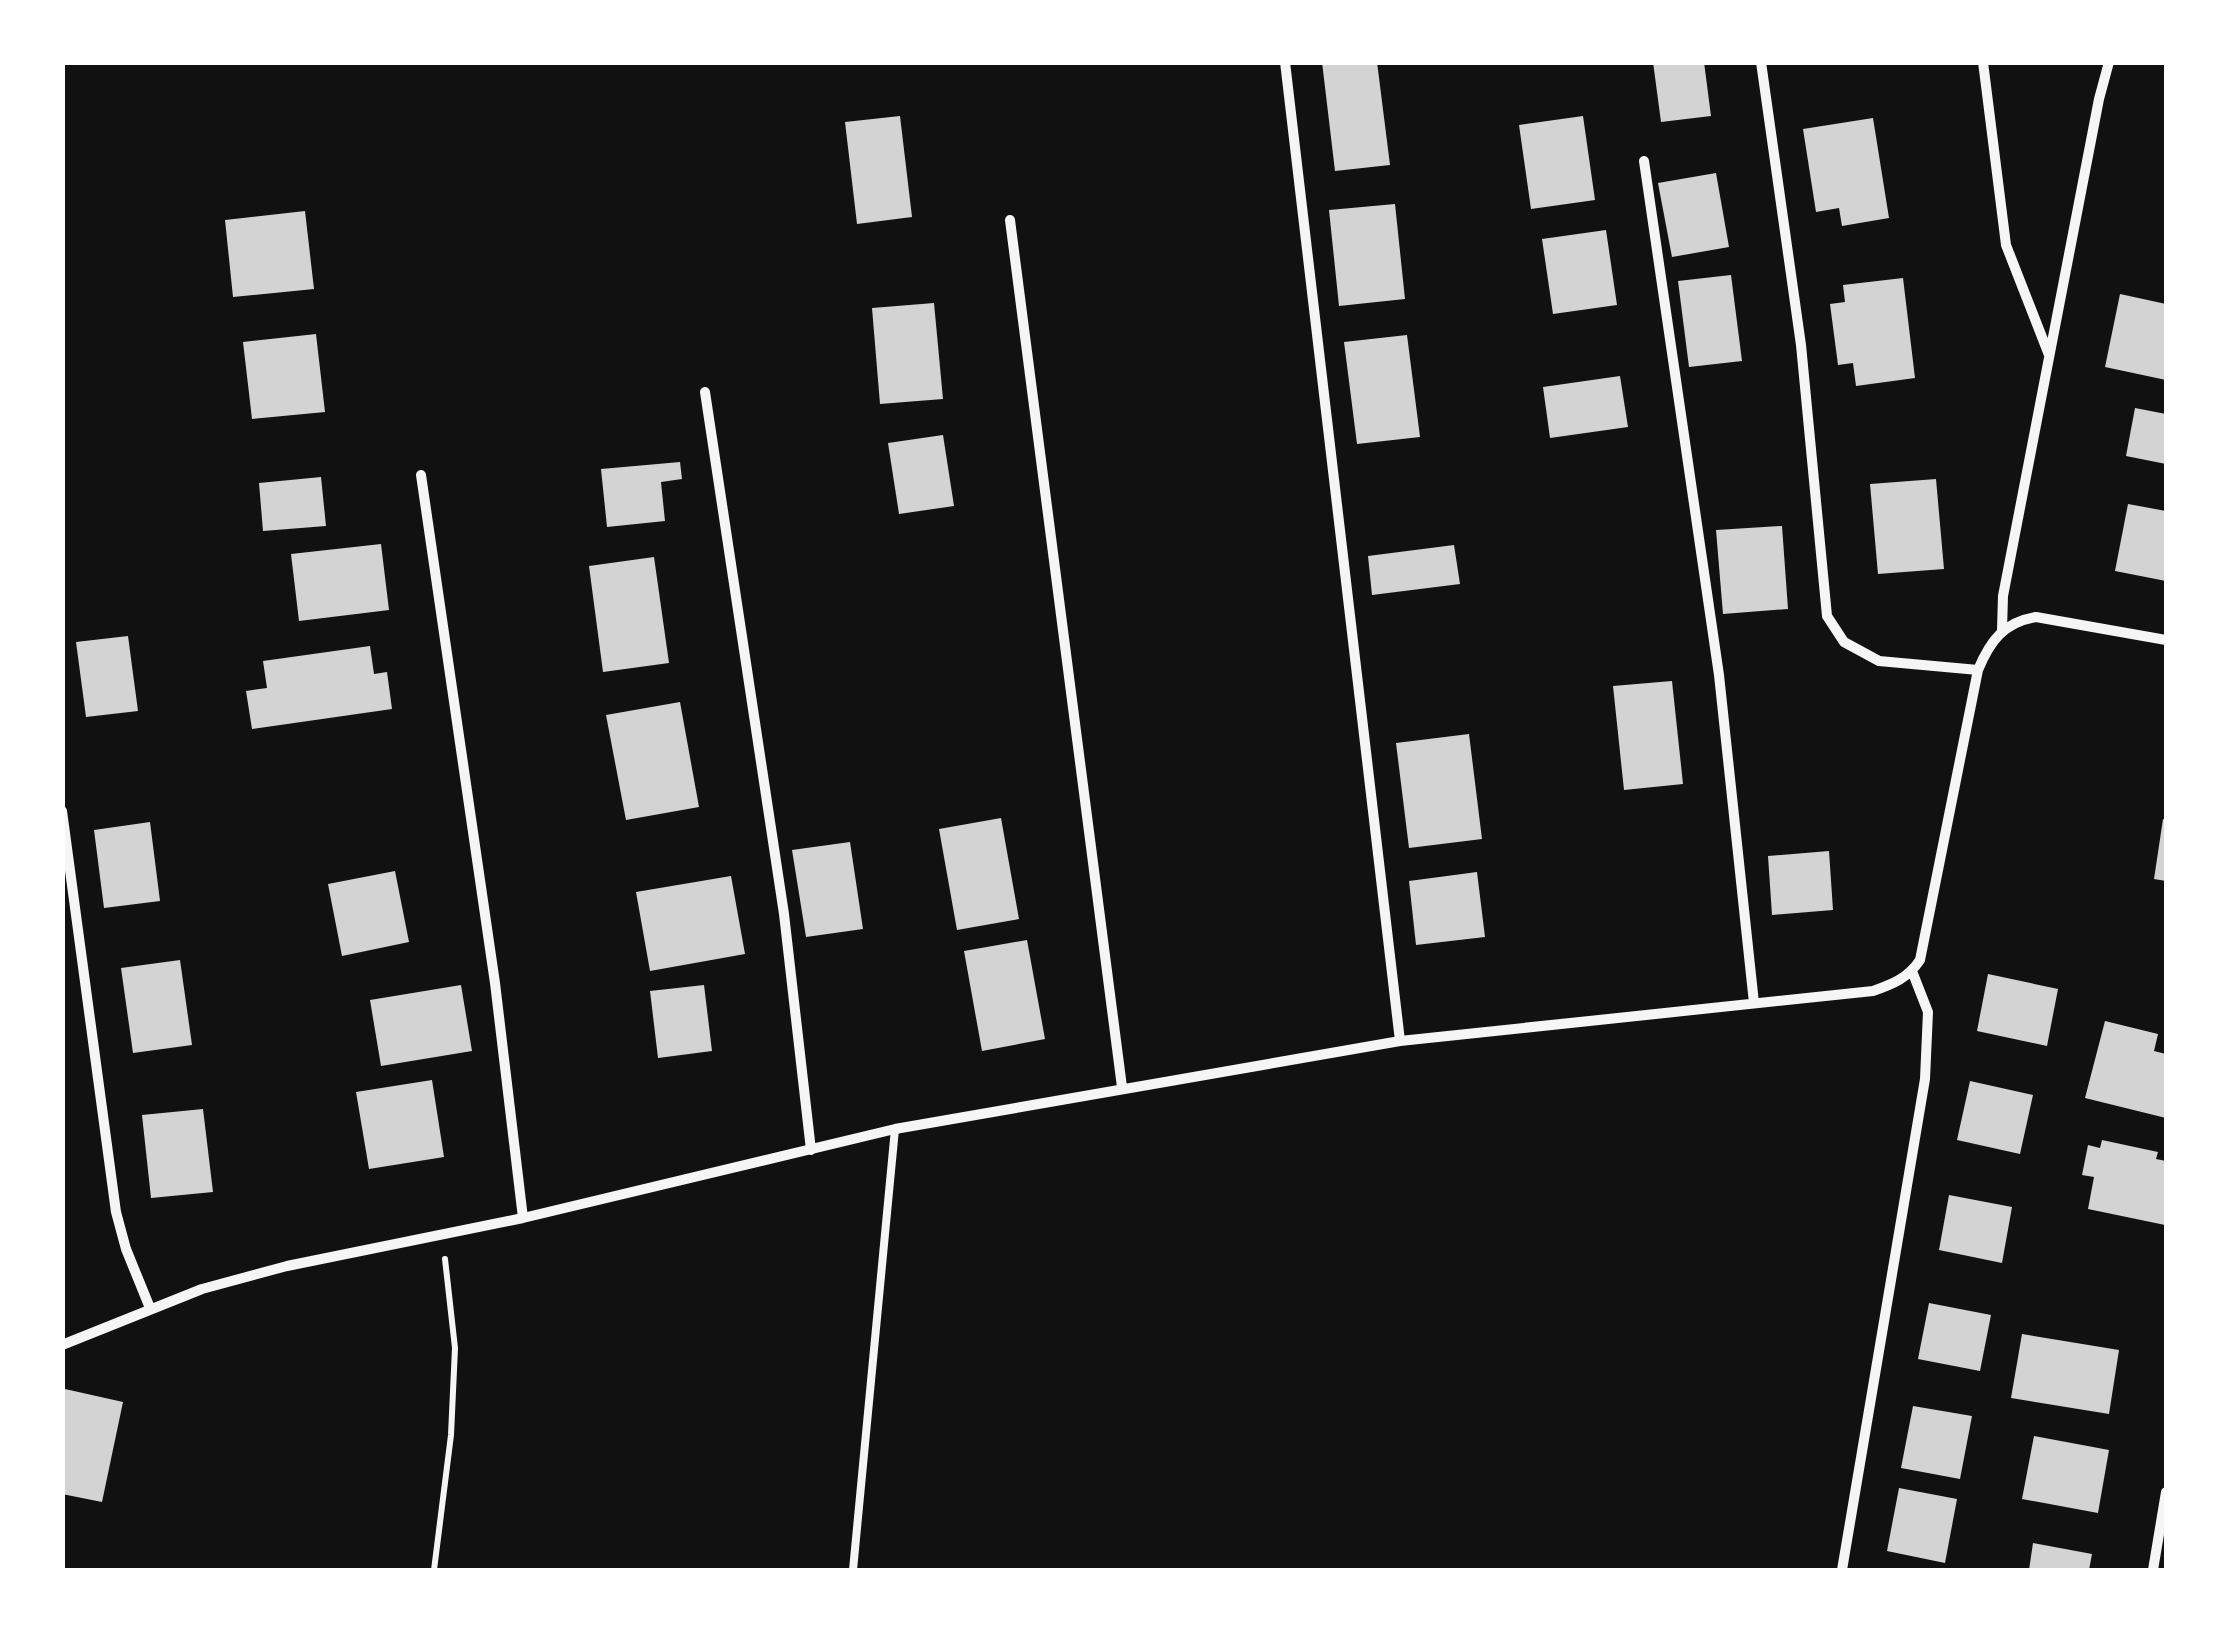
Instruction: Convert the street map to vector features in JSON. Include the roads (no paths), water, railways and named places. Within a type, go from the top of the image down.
[{"type":"street","points":[[1286,62],[1400,1041]]},
{"type":"street","points":[[1761,62],[1801,345],[1826,616],[1844,642],[1879,661],[1978,670]]},
{"type":"street","points":[[1983,62],[2006,245],[2049,356]]},
{"type":"street","points":[[2002,630],[2003,596],[2095,117],[2109,62]]},
{"type":"street","points":[[1644,161],[1719,674],[1754,1003]]},
{"type":"street","points":[[1010,220],[1122,1087]]},
{"type":"street","points":[[705,392],[784,914],[811,1150]]},
{"type":"street","points":[[421,475],[495,984],[524,1218]]},
{"type":"street","points":[[62,1346],[202,1289],[287,1266],[524,1218],[895,1129],[1400,1041],[1873,991],[1896,983],[1920,960],[1978,670],[1987,648],[2002,630],[2018,620],[2036,617],[2166,640]]},
{"type":"street","points":[[62,811],[116,1212],[150,1308]]},
{"type":"street","points":[[1842,1570],[1925,1079],[1928,1012],[1912,971]]},
{"type":"street","points":[[2152,1570],[2166,1492]]},
{"type":"lane","points":[[853,1570],[895,1129]]}]
